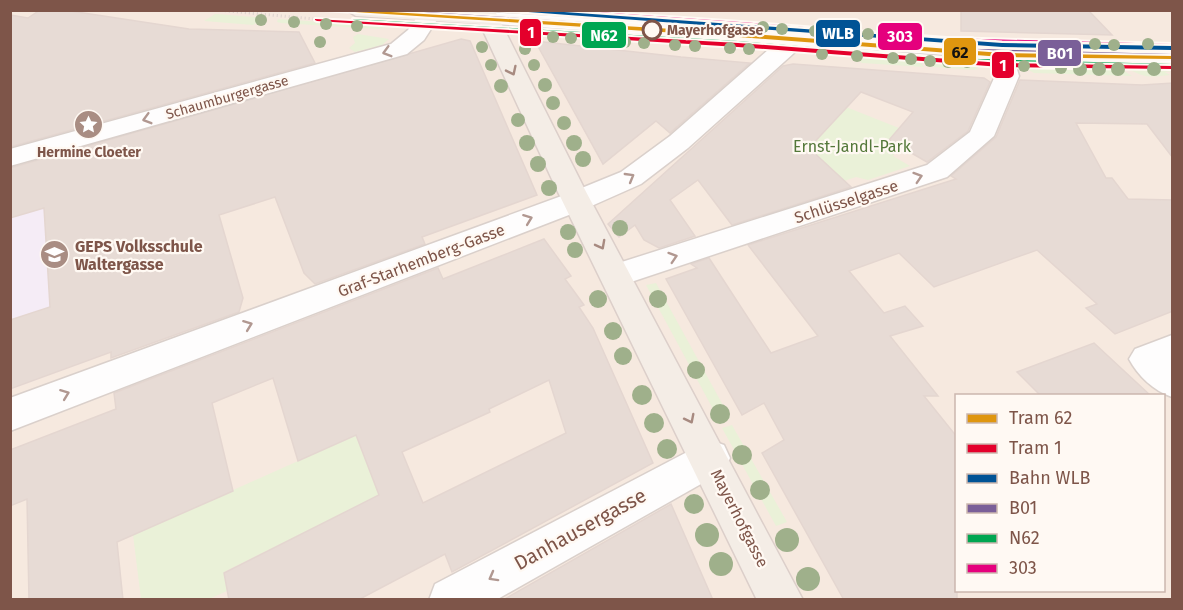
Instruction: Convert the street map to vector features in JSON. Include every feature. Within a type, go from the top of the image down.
[{"type":"main road","points":[[356,10],[429,15],[507,16]]},
{"type":"main road","name":"Mayerhofgasse","points":[[507,16],[577,201],[617,275],[781,600]]},
{"type":"street","name":"Schaumburgergasse","points":[[10,158],[399,49],[416,35],[429,15]]},
{"type":"street","points":[[507,16],[738,21],[893,31],[945,50]]},
{"type":"street","points":[[738,21],[788,37],[945,50],[1173,56]]},
{"type":"street","name":"Graf-Starhemberg-Gasse","points":[[10,415],[577,201],[631,178],[679,142],[786,48],[788,37]]},
{"type":"street","name":"Schlüsselgasse","points":[[617,275],[937,171],[981,136],[1007,76],[1001,53]]},
{"type":"street","points":[[1173,349],[1147,359],[1173,382]]},
{"type":"street","name":"Danhausergasse","points":[[451,600],[710,458]]},
{"type":"path","points":[[217,10],[274,17]]},
{"type":"shaded area","points":[[10,11],[1172,11],[1172,599],[11,599],[10,24],[21,17],[11,15]]},
{"type":"shaded area","name":"GEPS Volksschule Waltergasse","points":[[84,153],[109,353],[11,389],[11,173]]},
{"type":"green space","points":[[215,14],[265,18],[253,25],[204,21]]},
{"type":"green space","points":[[278,19],[386,27],[379,29],[281,23],[277,22]]},
{"type":"green space","points":[[755,25],[889,34],[894,40],[752,27]]},
{"type":"green space","points":[[358,34],[389,39],[382,45],[355,52],[349,48],[355,43],[353,37]]},
{"type":"green space","points":[[851,55],[976,62],[978,68],[973,70],[934,67],[927,62],[921,63],[924,67],[862,63]]},
{"type":"green space","points":[[1018,64],[1172,67],[1172,71],[1165,72],[1170,75],[1152,77],[1126,70],[1123,70],[1132,76],[1034,73]]},
{"type":"green space","name":"Ernst-Jandl-Park","points":[[846,107],[899,128],[884,146],[895,153],[893,156],[910,166],[868,180],[856,177],[844,181],[808,148]]},
{"type":"green space","points":[[656,283],[730,418],[720,422],[646,285]]},
{"type":"green space","points":[[732,425],[787,522],[776,526],[722,428]]},
{"type":"green space","points":[[356,435],[380,498],[370,500],[224,572],[227,591],[209,599],[141,599],[133,535]]},
{"type":"building","points":[[40,10],[64,10],[189,29],[299,32],[315,63],[10,147],[10,15],[28,18]]},
{"type":"building","points":[[961,10],[1088,10],[1112,35],[961,31]]},
{"type":"building","points":[[461,39],[470,41],[537,195],[422,237],[425,244],[315,284],[304,273],[275,197],[219,215],[243,298],[239,312],[111,358],[111,352],[10,389],[10,320],[50,307],[44,208],[10,218],[10,168]]},
{"type":"building","points":[[535,41],[750,63],[670,133],[656,121],[603,164]]},
{"type":"building","points":[[793,64],[984,78],[990,82],[968,131],[927,162],[889,140],[913,112],[861,92],[809,148],[851,187],[732,225],[698,180],[670,200],[695,236],[659,248],[644,240],[635,225],[619,237],[608,224],[783,66]]},
{"type":"building","points":[[1020,80],[1142,85],[1173,83],[1173,158],[1147,124],[1076,123],[1106,178],[1112,178],[1128,199],[1173,200],[1173,311],[1115,334],[1086,308],[1097,304],[1037,250],[934,287],[899,253],[849,271],[884,313],[905,306],[923,326],[890,336],[938,396],[924,396],[955,435],[955,592],[957,592],[957,600],[844,600],[762,453],[784,440],[764,403],[742,415],[666,279],[697,268],[691,264],[709,258],[771,353],[818,336],[748,245],[956,179],[951,176],[996,137]]},
{"type":"building","points":[[544,239],[571,276],[565,279],[584,305],[579,307],[593,328],[653,463],[452,572],[445,554],[358,600],[229,600],[224,573],[379,495],[356,435],[298,461],[273,378],[212,403],[233,491],[117,542],[123,600],[29,600],[27,499],[10,506],[10,450],[116,409],[114,393],[438,268],[443,279]],"holes":[[[549,380],[566,433],[423,503],[402,452],[490,412],[489,409]]]},
{"type":"building","points":[[1094,343],[1149,394],[1039,394],[1017,372]]},
{"type":"building","points":[[671,504],[713,600],[503,600]]},
{"type":"tram line","name":"62","points":[[326,10],[739,35],[1002,55],[1172,58]]},
{"type":"tram line","name":"1","points":[[317,20],[738,45],[1001,65],[1172,68]]},
{"type":"rail line","name":"WLB","points":[[504,10],[1002,45],[1172,48]]},
{"type":"transit line","name":"B01","points":[[364,10],[739,33],[945,50],[1172,56]]},
{"type":"transit line","name":"303","points":[[539,10],[740,23],[946,40],[1172,46]]},
{"type":"transit line","name":"N62","points":[[355,20],[738,43],[944,60],[1172,66]]},
{"type":"place","name":"Mayerhofgasse","points":[[652,30]]},
{"type":"place","name":"Hermine Cloeter","points":[[89,125]]},
{"type":"place","name":"GEPS Volksschule Waltergasse","points":[[54,255]]}]
